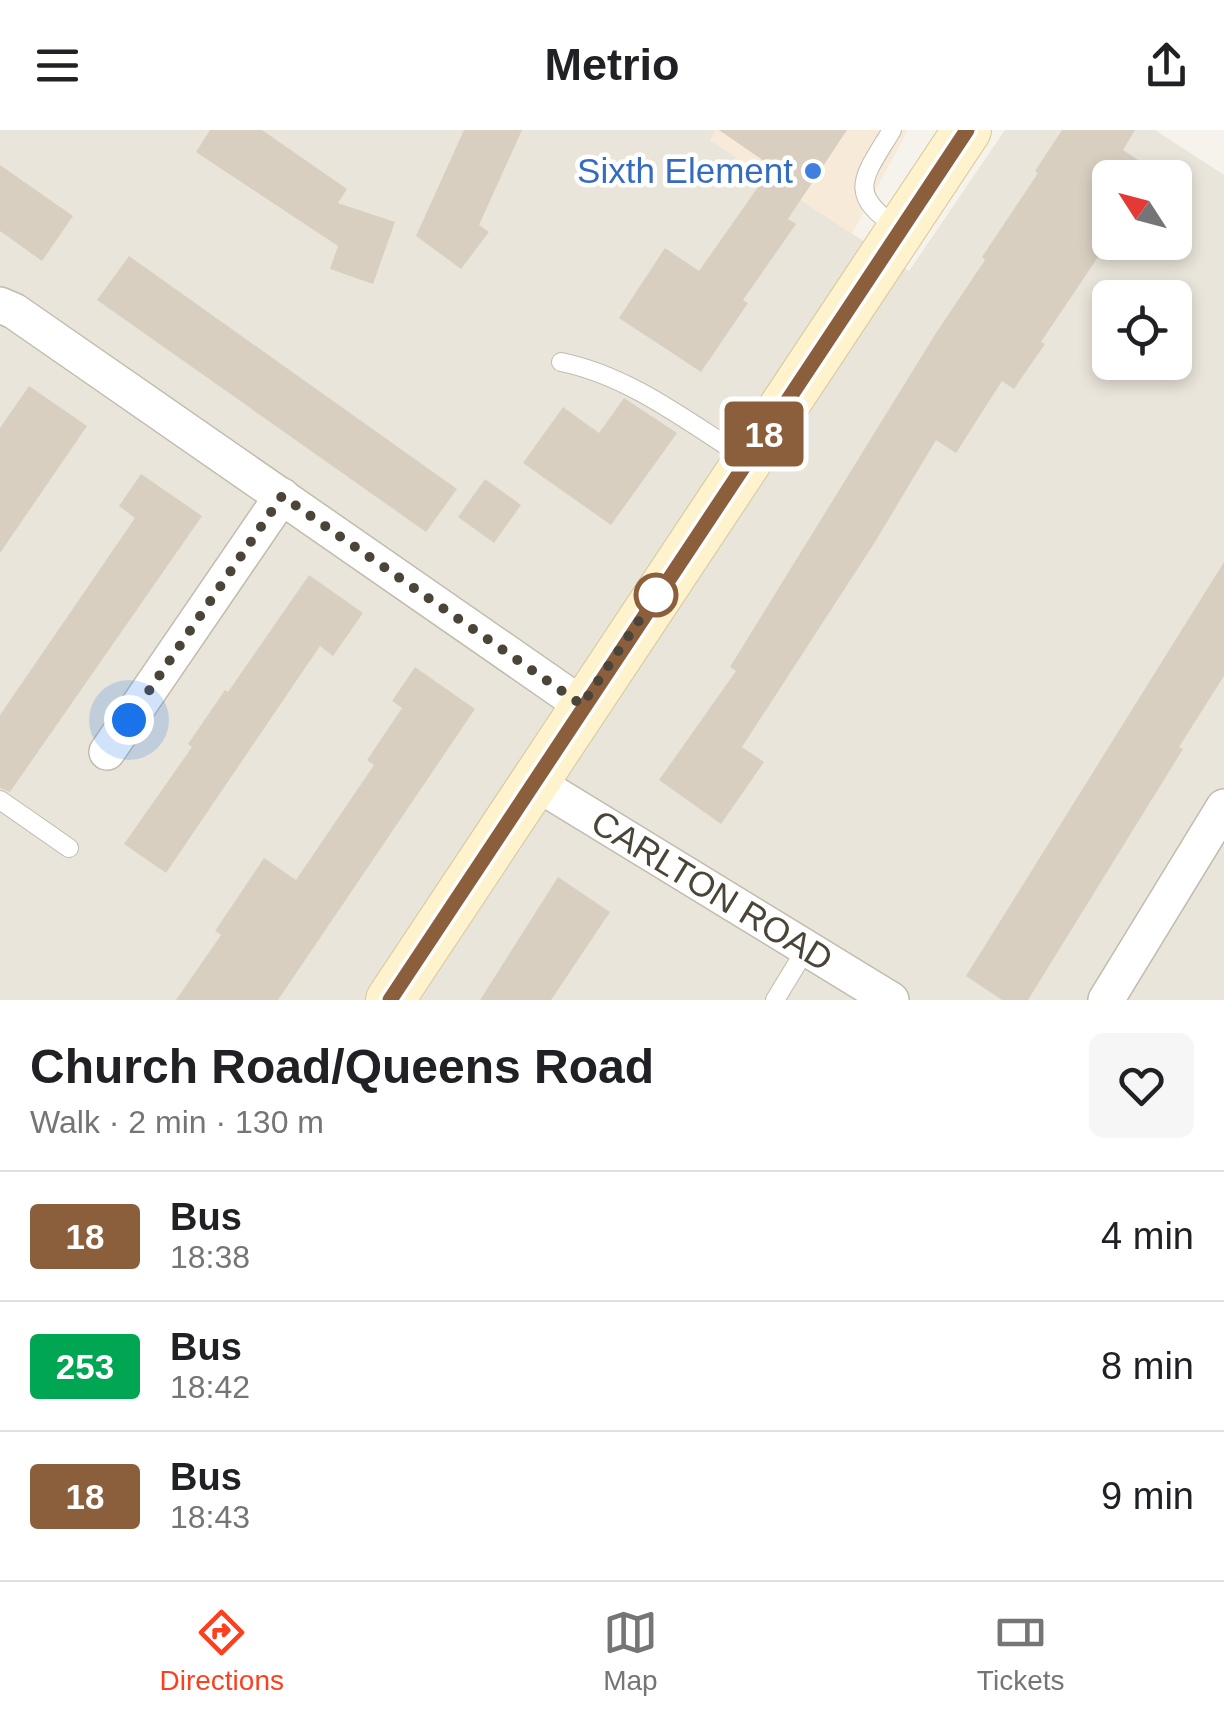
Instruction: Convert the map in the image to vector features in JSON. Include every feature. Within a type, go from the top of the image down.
[{"type":"main road","points":[[390,1000],[582,705],[967,130]]},
{"type":"street","points":[[5,316],[282,496],[582,705]]},
{"type":"street","points":[[107,752],[282,496]]},
{"type":"street","name":"CARLTON ROAD","points":[[532,781],[891,1000]]},
{"type":"street","points":[[1106,1000],[1224,807]]},
{"type":"lane","points":[[892,130],[871,165],[864,192],[874,213],[901,230]]},
{"type":"lane","points":[[562,362],[630,386],[748,459]]},
{"type":"lane","points":[[0,800],[68,848]]},
{"type":"lane","points":[[774,1000],[806,948]]},
{"type":"shaded area","points":[[0,130],[716,130],[710,140],[909,271],[1005,130],[1155,130],[1224,175],[1224,1000],[0,1000]]},
{"type":"shaded area","points":[[716,130],[908,130],[852,234],[710,140]]},
{"type":"building","points":[[210,130],[262,130],[347,189],[338,203],[395,222],[373,284],[330,269],[338,246],[196,152]]},
{"type":"building","points":[[464,130],[522,130],[479,225],[489,232],[461,269],[416,236]]},
{"type":"building","points":[[719,130],[847,130],[788,219],[796,224],[743,300],[748,303],[701,372],[619,318],[665,248],[699,271],[765,177],[770,165]]},
{"type":"building","points":[[1062,130],[1135,130],[1123,150],[1138,160],[1092,160],[1092,260],[1096,260],[1014,389],[1002,381],[956,453],[936,440],[742,747],[764,762],[721,824],[659,780],[736,671],[730,667],[985,260],[982,257],[1038,173],[1035,171]]},
{"type":"building","points":[[0,165],[73,216],[42,261],[0,231]]},
{"type":"building","points":[[129,256],[457,489],[426,532],[97,300]]},
{"type":"building","points":[[29,386],[87,426],[0,553],[0,428]]},
{"type":"building","points":[[624,398],[677,433],[611,525],[523,463],[563,407],[599,433]]},
{"type":"building","points":[[141,474],[202,516],[10,792],[0,788],[0,715],[135,518],[119,506]]},
{"type":"building","points":[[485,479],[521,505],[494,543],[458,517]]},
{"type":"building","points":[[1224,562],[1224,676],[1028,1000],[1002,1000],[966,976]]},
{"type":"building","points":[[309,575],[363,613],[333,656],[320,646],[166,873],[124,844],[192,747],[188,744],[225,690],[228,692]]},
{"type":"building","points":[[415,667],[475,709],[278,1000],[176,1000],[221,935],[215,931],[264,858],[296,880],[374,765],[367,760],[402,708],[392,701]]},
{"type":"building","points":[[558,877],[610,912],[551,1000],[480,1000]]},
{"type":"bus line","name":"18","points":[[390,1000],[582,705],[967,130]]},
{"type":"place","name":"Sixth Element","points":[[813,171]]},
{"type":"route","points":[[129,720],[282,496],[582,705],[665,582],[656,595]]}]
